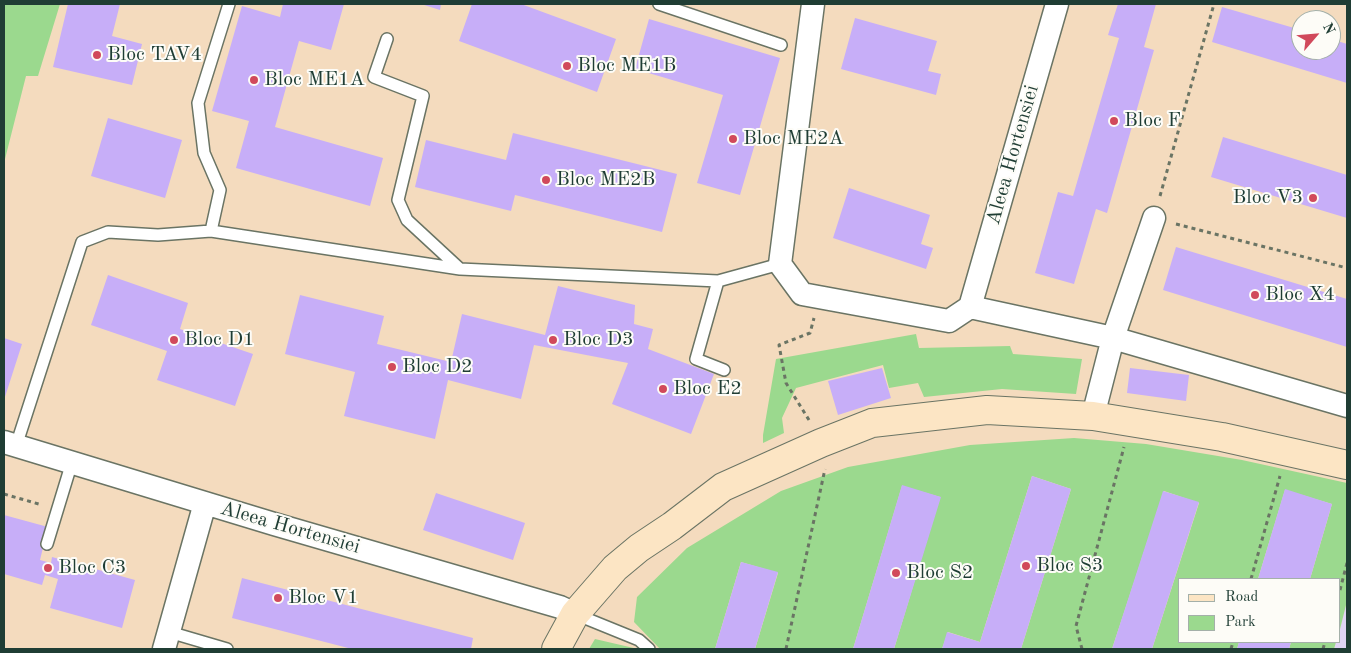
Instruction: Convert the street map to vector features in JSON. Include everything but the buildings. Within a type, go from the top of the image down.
[{"type":"street","points":[[813,4],[780,264],[802,294],[949,321],[970,307],[1113,338],[1347,406]]},
{"type":"street","name":"Aleea Hortensiei","points":[[970,307],[1057,4]]},
{"type":"street","points":[[1093,416],[1113,338],[1154,218]]},
{"type":"street","points":[[556,649],[576,614],[615,568],[639,548],[724,487],[821,443],[872,423],[986,410],[1093,416],[1222,436],[1347,465]]},
{"type":"street","name":"Aleea Hortensiei","points":[[10,444],[560,607],[576,614]]},
{"type":"street","points":[[166,640],[205,503]]},
{"type":"lane","points":[[212,231],[220,190],[204,153],[198,103],[229,4]]},
{"type":"lane","points":[[659,4],[781,45]]},
{"type":"lane","points":[[388,38],[374,78],[423,96],[398,200],[407,220],[460,269]]},
{"type":"lane","points":[[10,444],[82,242],[108,232],[158,236],[212,231],[460,269],[718,281],[780,264]]},
{"type":"lane","points":[[718,281],[696,359],[724,370]]},
{"type":"lane","points":[[47,544],[72,462]]},
{"type":"lane","points":[[576,614],[639,640],[649,649]]},
{"type":"lane","points":[[166,640],[227,649]]},
{"type":"path","points":[[1214,4],[1154,218],[1347,268]]},
{"type":"path","points":[[812,425],[786,383],[779,345],[810,334],[819,297]]},
{"type":"path","points":[[1082,649],[1076,626],[1126,442]]},
{"type":"path","points":[[786,649],[827,463]]},
{"type":"path","points":[[1251,578],[1283,468]]},
{"type":"path","points":[[4,494],[57,510]]},
{"type":"path","points":[[1341,586],[1347,564]]},
{"type":"shaded area","points":[[1347,601],[1347,649],[1334,649],[1336,643],[1341,643],[1341,625]]},
{"type":"green space","points":[[4,4],[60,4],[38,76],[26,76],[4,163]]},
{"type":"green space","points":[[916,334],[919,348],[1010,346],[1013,354],[1082,359],[1076,394],[1002,389],[924,397],[918,383],[889,388],[883,365],[796,388],[782,418],[784,433],[763,443],[776,359]]},
{"type":"green space","points":[[1074,438],[1146,444],[1242,460],[1347,483],[1347,601],[1341,625],[1341,578],[1310,578],[1332,504],[1285,490],[1258,578],[1178,578],[1178,643],[1239,643],[1237,649],[1152,649],[1199,503],[1164,491],[1112,649],[1021,649],[1071,489],[1032,476],[980,642],[948,632],[942,649],[894,649],[940,497],[902,486],[853,649],[755,649],[778,573],[741,562],[715,649],[660,649],[634,622],[637,597],[687,548],[781,491],[848,467],[970,445]]},
{"type":"green space","points":[[595,639],[638,649],[589,649]]},
{"type":"green space","points":[[1291,643],[1336,643],[1334,649],[1289,649]]},
{"type":"place","name":"Bloc TAV4","points":[[97,55]]},
{"type":"place","name":"Bloc ME1B","points":[[567,66]]},
{"type":"place","name":"Bloc ME1A","points":[[254,80]]},
{"type":"place","name":"Bloc F","points":[[1114,121]]},
{"type":"place","name":"Bloc ME2A","points":[[733,139]]},
{"type":"place","name":"Bloc ME2B","points":[[546,180]]},
{"type":"place","name":"Bloc V3","points":[[1313,198]]},
{"type":"place","name":"Bloc X4","points":[[1255,295]]},
{"type":"place","name":"Bloc D1","points":[[174,340]]},
{"type":"place","name":"Bloc D3","points":[[553,340]]},
{"type":"place","name":"Bloc D2","points":[[392,367]]},
{"type":"place","name":"Bloc E2","points":[[663,389]]},
{"type":"place","name":"Bloc S3","points":[[1026,566]]},
{"type":"place","name":"Bloc C3","points":[[48,568]]},
{"type":"place","name":"Bloc S2","points":[[896,573]]},
{"type":"place","name":"Bloc V1","points":[[278,598]]}]
